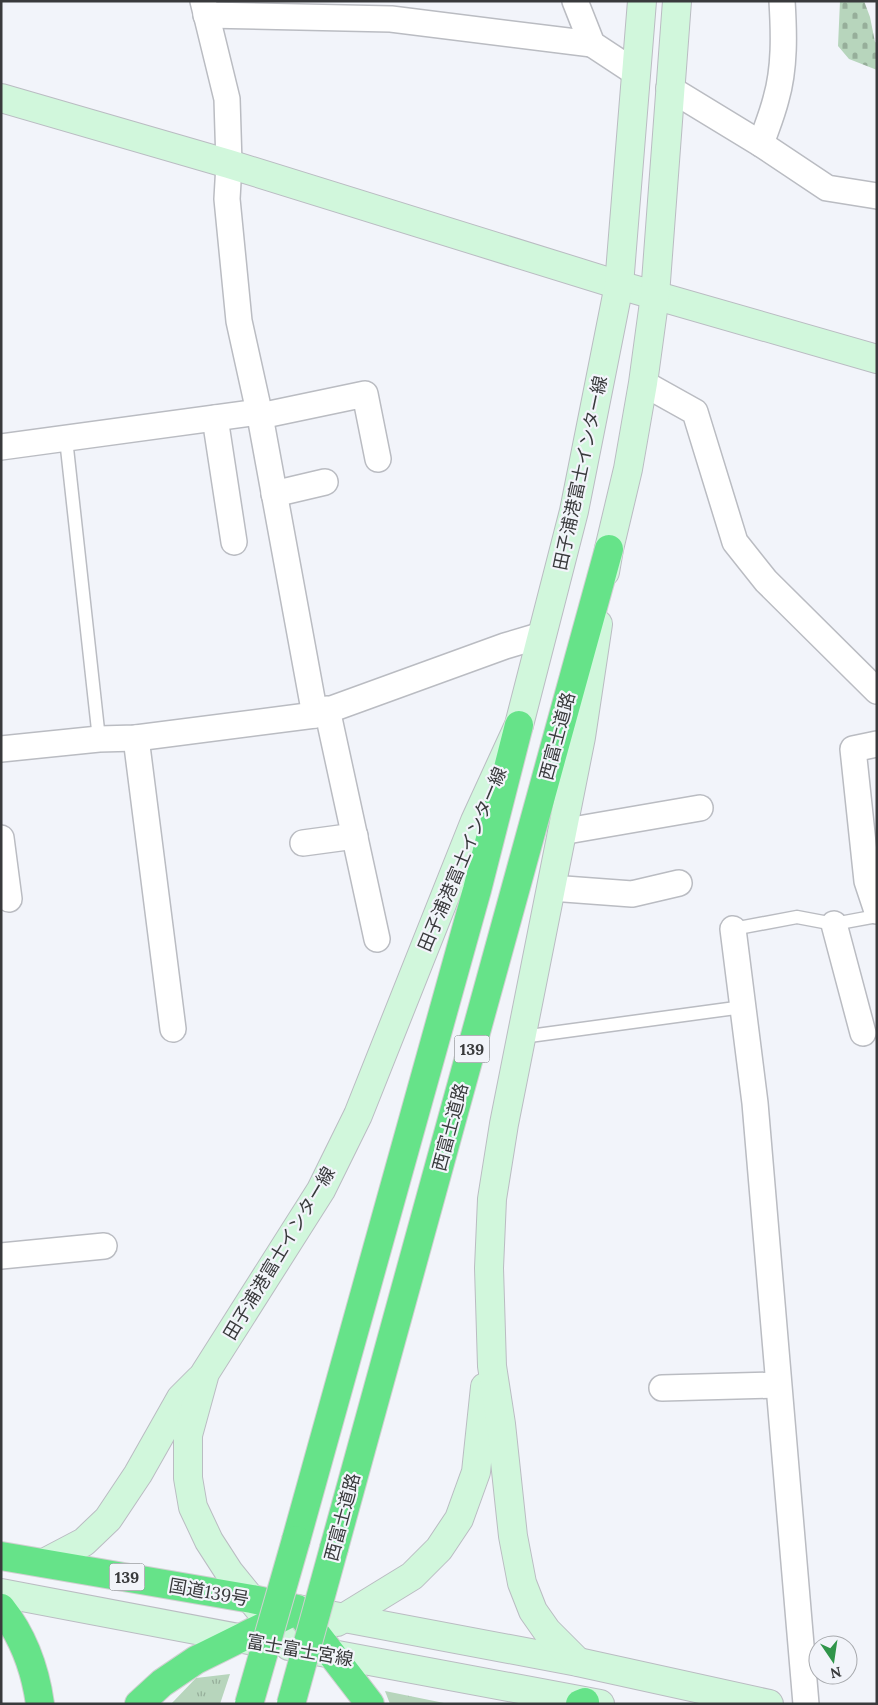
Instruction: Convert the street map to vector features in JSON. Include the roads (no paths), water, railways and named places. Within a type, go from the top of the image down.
[{"type":"highway","name":"西富士道路","points":[[291,1704],[608,549]]},
{"type":"highway","name":"西富士道路","points":[[249,1704],[475,900],[519,725]]},
{"type":"highway","name":"国道139号","points":[[1,1556],[252,1599],[297,1609]]},
{"type":"highway","points":[[1,1608],[9,1618],[27,1650],[37,1680],[40,1704]]},
{"type":"highway","points":[[138,1704],[162,1683],[196,1660],[297,1609],[370,1704]]},
{"type":"main road","name":"田子浦港富士インター線","points":[[289,1646],[229,1572],[208,1541],[194,1506],[188,1478],[188,1435],[206,1373],[321,1190],[358,1115],[475,821],[519,725],[574,511],[619,285],[642,1]]},
{"type":"main road","points":[[578,1662],[547,1631],[534,1610],[522,1583],[513,1536],[501,1424],[492,1366],[489,1268],[492,1198],[504,1124],[581,737],[608,549],[628,469],[644,383],[655,295],[677,1]]},
{"type":"main road","points":[[1,98],[228,164],[619,285],[877,359]]},
{"type":"main road","points":[[289,1646],[344,1618],[412,1576],[439,1550],[459,1519],[476,1472],[490,1323]]},
{"type":"main road","points":[[44,1563],[84,1542],[108,1518],[138,1474],[181,1398],[206,1373]]},
{"type":"main road","name":"富士富士宮線","points":[[1,1593],[238,1639],[289,1646],[588,1703]]},
{"type":"main road","points":[[297,1609],[578,1662],[767,1704]]},
{"type":"street","points":[[576,1],[592,44]]},
{"type":"street","points":[[761,144],[777,99],[782,69],[784,26],[782,1]]},
{"type":"street","points":[[377,939],[355,836],[321,712],[239,322],[227,199],[226,99],[205,8],[391,19],[592,44],[636,73]]},
{"type":"street","points":[[669,88],[761,144],[827,188],[877,196]]},
{"type":"street","points":[[644,383],[695,412],[735,542],[766,581],[877,691]]},
{"type":"street","points":[[1,447],[215,418],[259,414],[365,394],[378,459]]},
{"type":"street","points":[[215,418],[234,542]]},
{"type":"street","points":[[274,494],[325,482]]},
{"type":"street","points":[[1,749],[99,739],[136,738],[321,712],[505,646],[542,636]]},
{"type":"street","points":[[136,738],[173,1029]]},
{"type":"street","points":[[877,744],[853,749],[867,881],[877,911]]},
{"type":"street","points":[[562,832],[700,808]]},
{"type":"street","points":[[303,843],[355,836]]},
{"type":"street","points":[[1,838],[9,898]]},
{"type":"street","points":[[551,888],[632,894],[679,883]]},
{"type":"street","points":[[834,924],[863,1033]]},
{"type":"street","points":[[733,929],[755,1104],[806,1704]]},
{"type":"street","points":[[1,1256],[104,1246]]},
{"type":"street","points":[[662,1388],[778,1385]]},
{"type":"lane","points":[[66,439],[99,739]]},
{"type":"lane","points":[[733,929],[796,917],[834,924],[877,916]]},
{"type":"lane","points":[[522,1037],[743,1007]]}]
